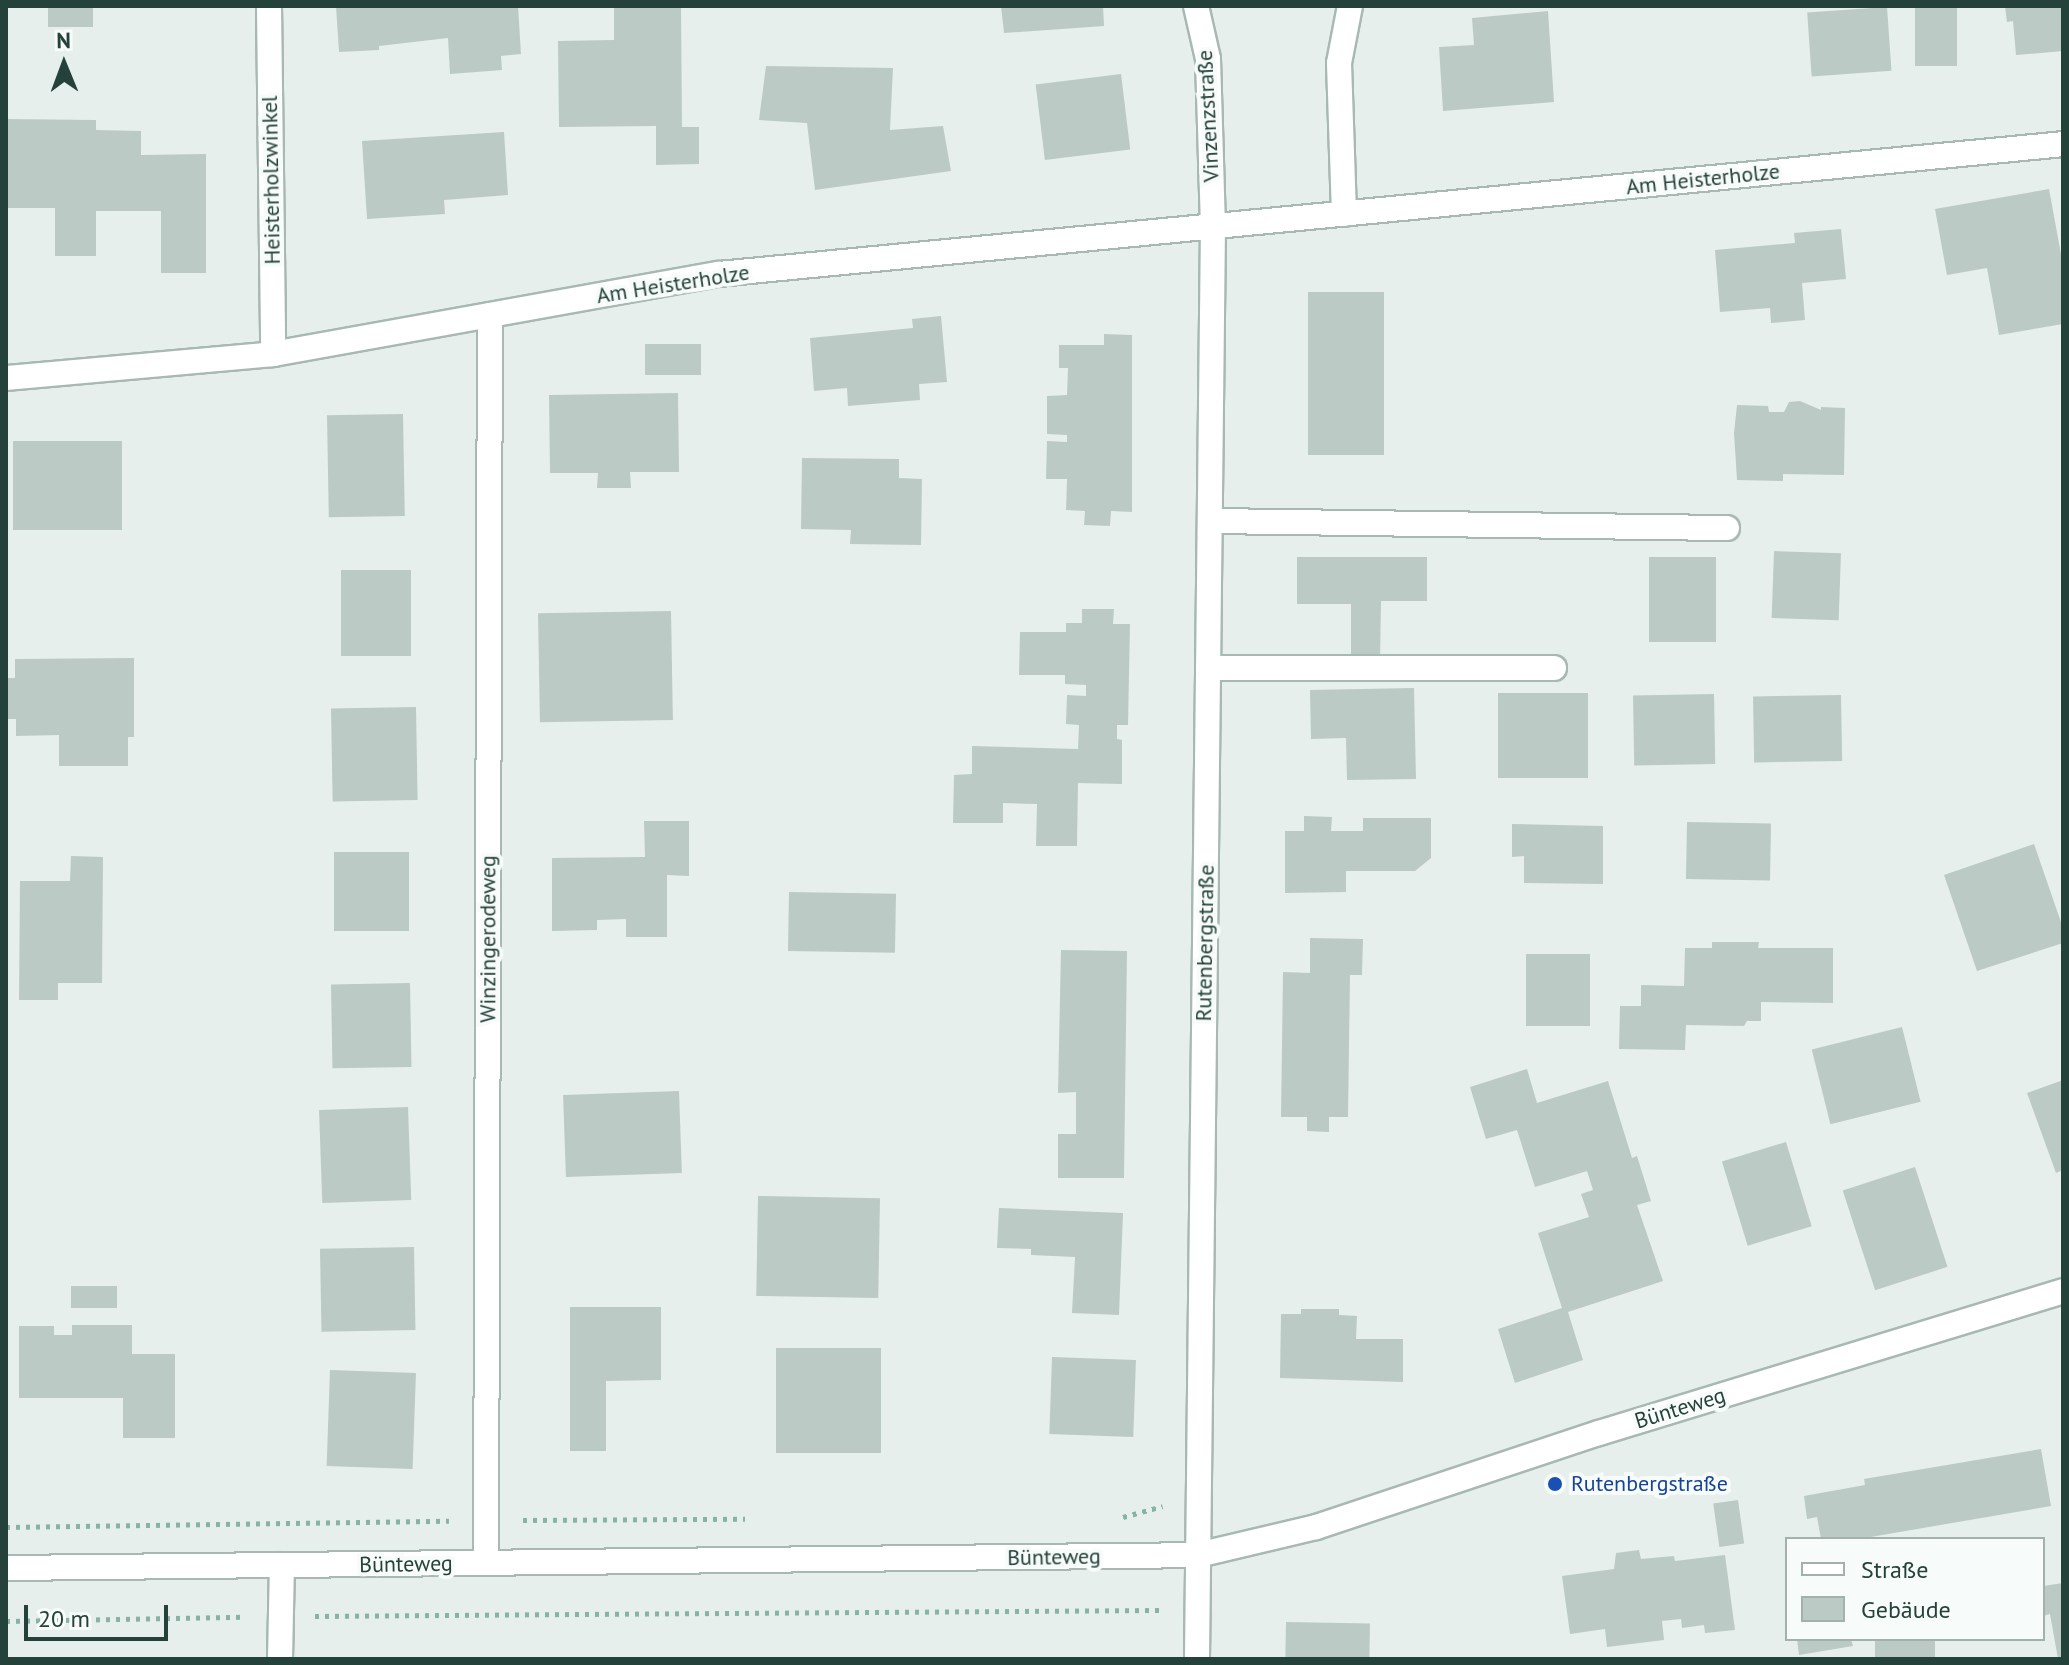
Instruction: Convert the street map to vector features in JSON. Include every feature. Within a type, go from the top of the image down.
[{"type":"street","name":"Heisterholzwinkel","points":[[269,6],[273,354]]},
{"type":"street","name":"Vinzenzstraße","points":[[1196,6],[1208,59],[1213,226]]},
{"type":"street","points":[[1344,214],[1339,63],[1350,6]]},
{"type":"street","name":"Am Heisterholze","points":[[6,378],[273,354],[719,274],[2063,144]]},
{"type":"street","name":"Rutenbergstraße","points":[[1197,1659],[1213,226]]},
{"type":"street","name":"Winzingerodeweg","points":[[486,1563],[490,315]]},
{"type":"street","points":[[1210,521],[1727,528]]},
{"type":"street","points":[[1208,668],[1554,668]]},
{"type":"street","name":"Bünteweg","points":[[6,1568],[1198,1555],[1316,1527],[1599,1433],[2063,1291]]},
{"type":"street","points":[[280,1659],[282,1565]]},
{"type":"path","points":[[1120,1517],[1199,1496]]},
{"type":"path","points":[[6,1527],[755,1519]]},
{"type":"path","points":[[6,1621],[1166,1610],[1197,1605]]},
{"type":"building","points":[[48,6],[93,6],[93,27],[48,27]]},
{"type":"building","points":[[336,6],[518,6],[521,54],[501,56],[502,70],[450,74],[448,38],[379,46],[379,50],[339,52]]},
{"type":"building","points":[[614,6],[681,6],[682,127],[699,127],[699,164],[656,165],[656,126],[559,127],[558,41],[614,40]]},
{"type":"building","points":[[1001,6],[1103,6],[1104,26],[1004,33]]},
{"type":"building","points":[[1915,6],[1957,6],[1957,66],[1915,66]]},
{"type":"building","points":[[2005,6],[2063,6],[2063,51],[2016,55],[2013,21],[2007,22]]},
{"type":"building","points":[[1887,7],[1891,71],[1812,76],[1807,13]]},
{"type":"building","points":[[1548,11],[1554,102],[1443,111],[1439,47],[1474,45],[1472,18]]},
{"type":"building","points":[[766,66],[893,68],[890,130],[943,126],[951,171],[815,190],[807,123],[759,120]]},
{"type":"building","points":[[1121,74],[1130,149],[1045,160],[1036,84]]},
{"type":"building","points":[[6,119],[96,120],[96,130],[141,131],[141,155],[206,154],[206,273],[161,273],[161,211],[96,211],[96,256],[55,256],[55,208],[6,208]]},
{"type":"building","points":[[504,132],[508,195],[444,200],[445,214],[367,219],[362,141]]},
{"type":"building","points":[[2049,189],[2063,265],[2063,324],[1999,335],[1987,268],[1947,275],[1935,209]]},
{"type":"building","points":[[1841,229],[1846,279],[1802,283],[1805,320],[1771,323],[1770,308],[1720,312],[1715,250],[1795,243],[1794,233]]},
{"type":"building","points":[[1308,292],[1384,292],[1384,455],[1308,455]]},
{"type":"building","points":[[941,316],[947,382],[919,384],[920,400],[848,406],[847,388],[814,391],[810,338],[913,328],[912,319]]},
{"type":"building","points":[[1104,334],[1132,335],[1132,512],[1111,511],[1110,526],[1084,525],[1085,511],[1066,510],[1067,479],[1046,479],[1047,441],[1067,442],[1067,435],[1047,434],[1047,396],[1067,395],[1068,368],[1059,368],[1059,345],[1104,345]]},
{"type":"building","points":[[645,344],[701,344],[701,375],[645,375]]},
{"type":"building","points":[[678,393],[679,472],[630,472],[631,488],[597,488],[598,473],[550,473],[549,395]]},
{"type":"building","points":[[1800,401],[1821,410],[1821,407],[1845,408],[1844,475],[1783,474],[1783,481],[1737,480],[1734,433],[1737,405],[1768,406],[1769,412],[1784,412],[1789,402]]},
{"type":"building","points":[[403,414],[405,516],[329,517],[327,415]]},
{"type":"building","points":[[13,441],[122,441],[122,530],[13,530]]},
{"type":"building","points":[[802,458],[899,459],[899,478],[922,479],[921,545],[850,544],[851,530],[801,529]]},
{"type":"building","points":[[1774,551],[1841,553],[1839,620],[1772,618]]},
{"type":"building","points":[[1297,557],[1427,557],[1427,601],[1381,601],[1380,661],[1351,661],[1351,604],[1297,604]]},
{"type":"building","points":[[1649,557],[1716,557],[1716,642],[1649,642]]},
{"type":"building","points":[[341,570],[411,570],[411,656],[341,656]]},
{"type":"building","points":[[1082,609],[1114,609],[1113,624],[1130,624],[1128,725],[1117,725],[1117,739],[1122,740],[1122,784],[1078,783],[1077,846],[1036,846],[1037,804],[1003,803],[1003,823],[953,823],[954,775],[972,774],[972,746],[1078,749],[1079,725],[1066,724],[1067,695],[1086,696],[1086,685],[1065,684],[1065,675],[1019,675],[1020,632],[1066,632],[1066,623],[1082,623]]},
{"type":"building","points":[[671,611],[673,720],[540,722],[538,613]]},
{"type":"building","points":[[134,658],[134,737],[128,737],[128,766],[59,766],[59,735],[16,736],[16,719],[6,719],[6,678],[15,678],[15,659]]},
{"type":"building","points":[[1414,688],[1416,779],[1347,780],[1346,738],[1311,739],[1310,690]]},
{"type":"building","points":[[1498,693],[1588,693],[1588,778],[1498,778]]},
{"type":"building","points":[[1714,694],[1715,764],[1634,765],[1633,695]]},
{"type":"building","points":[[1841,695],[1842,761],[1754,763],[1753,697]]},
{"type":"building","points":[[416,707],[418,800],[333,801],[331,708]]},
{"type":"building","points":[[1304,816],[1332,817],[1331,831],[1363,831],[1363,818],[1431,818],[1431,858],[1415,871],[1346,871],[1346,892],[1285,893],[1285,831],[1304,831]]},
{"type":"building","points":[[644,821],[689,821],[689,876],[667,875],[667,937],[626,937],[626,919],[597,920],[597,930],[552,931],[552,858],[645,857]]},
{"type":"building","points":[[1687,822],[1771,823],[1770,880],[1686,879]]},
{"type":"building","points":[[1512,824],[1603,826],[1603,884],[1524,883],[1524,856],[1512,857]]},
{"type":"building","points":[[2034,844],[2063,928],[2063,943],[1977,971],[1944,875]]},
{"type":"building","points":[[334,852],[409,852],[409,931],[334,931]]},
{"type":"building","points":[[71,856],[103,857],[102,983],[58,983],[58,1000],[19,1000],[20,881],[70,881]]},
{"type":"building","points":[[789,892],[896,894],[895,953],[788,951]]},
{"type":"building","points":[[1310,938],[1363,939],[1362,975],[1350,975],[1348,1117],[1329,1117],[1329,1132],[1307,1131],[1307,1117],[1281,1117],[1283,972],[1310,973]]},
{"type":"building","points":[[1712,942],[1759,942],[1758,948],[1833,948],[1833,1003],[1761,1002],[1761,1021],[1747,1021],[1744,1026],[1686,1025],[1685,1050],[1619,1049],[1620,1006],[1641,1006],[1641,985],[1684,986],[1685,948],[1712,948]]},
{"type":"building","points":[[1061,950],[1127,951],[1124,1178],[1058,1178],[1058,1134],[1076,1134],[1076,1092],[1058,1093]]},
{"type":"building","points":[[1526,954],[1590,954],[1590,1026],[1526,1026]]},
{"type":"building","points":[[410,983],[411,1067],[332,1068],[331,984]]},
{"type":"building","points":[[1902,1027],[1921,1102],[1830,1124],[1812,1049]]},
{"type":"building","points":[[1527,1069],[1537,1103],[1608,1081],[1632,1158],[1637,1156],[1651,1201],[1637,1205],[1663,1281],[1568,1312],[1583,1360],[1515,1383],[1498,1329],[1562,1308],[1538,1233],[1589,1217],[1581,1194],[1593,1190],[1587,1171],[1535,1187],[1517,1130],[1486,1139],[1470,1087]]},
{"type":"building","points":[[2063,1080],[2063,1170],[2056,1173],[2027,1093]]},
{"type":"building","points":[[679,1091],[682,1173],[566,1177],[563,1095]]},
{"type":"building","points":[[408,1107],[411,1200],[322,1203],[319,1110]]},
{"type":"building","points":[[1786,1142],[1812,1226],[1748,1246],[1722,1162]]},
{"type":"building","points":[[1915,1167],[1947,1267],[1875,1290],[1843,1190]]},
{"type":"building","points":[[758,1196],[880,1198],[878,1298],[756,1296]]},
{"type":"building","points":[[999,1208],[1123,1213],[1119,1315],[1072,1313],[1075,1257],[1031,1255],[1031,1249],[997,1248]]},
{"type":"building","points":[[414,1247],[415,1330],[321,1332],[320,1249]]},
{"type":"building","points":[[71,1286],[117,1286],[117,1308],[71,1308]]},
{"type":"building","points":[[570,1307],[661,1307],[661,1380],[606,1381],[606,1451],[570,1451]]},
{"type":"building","points":[[1301,1309],[1339,1309],[1339,1315],[1357,1316],[1356,1339],[1403,1339],[1403,1382],[1280,1378],[1281,1314],[1301,1314]]},
{"type":"building","points":[[72,1325],[132,1325],[132,1354],[175,1354],[175,1438],[123,1438],[123,1398],[19,1398],[19,1326],[54,1326],[54,1335],[72,1335]]},
{"type":"building","points":[[776,1348],[881,1348],[881,1453],[776,1453]]},
{"type":"building","points":[[1052,1357],[1136,1360],[1133,1437],[1049,1434]]},
{"type":"building","points":[[330,1370],[416,1373],[413,1469],[327,1466]]},
{"type":"building","points":[[2041,1449],[2051,1506],[1871,1537],[1821,1537],[1817,1517],[1807,1519],[1804,1496],[1865,1485],[1864,1479]]},
{"type":"building","points":[[1738,1500],[1744,1544],[1719,1547],[1713,1503]]},
{"type":"building","points":[[1639,1550],[1641,1559],[1674,1556],[1675,1561],[1725,1555],[1735,1630],[1705,1633],[1704,1625],[1682,1628],[1681,1619],[1662,1621],[1664,1640],[1607,1647],[1605,1629],[1570,1634],[1562,1576],[1614,1569],[1616,1553]]},
{"type":"building","points":[[2063,1583],[2063,1659],[2058,1659],[2050,1614],[2045,1615],[2045,1586]]},
{"type":"building","points":[[1286,1622],[1370,1623],[1369,1659],[1285,1659]]},
{"type":"building","points":[[1797,1641],[1852,1641],[1853,1646],[1799,1655]]},
{"type":"building","points":[[1875,1641],[1935,1641],[1935,1659],[1875,1659]]},
{"type":"place","name":"Rutenbergstraße","points":[[1555,1484]]}]
